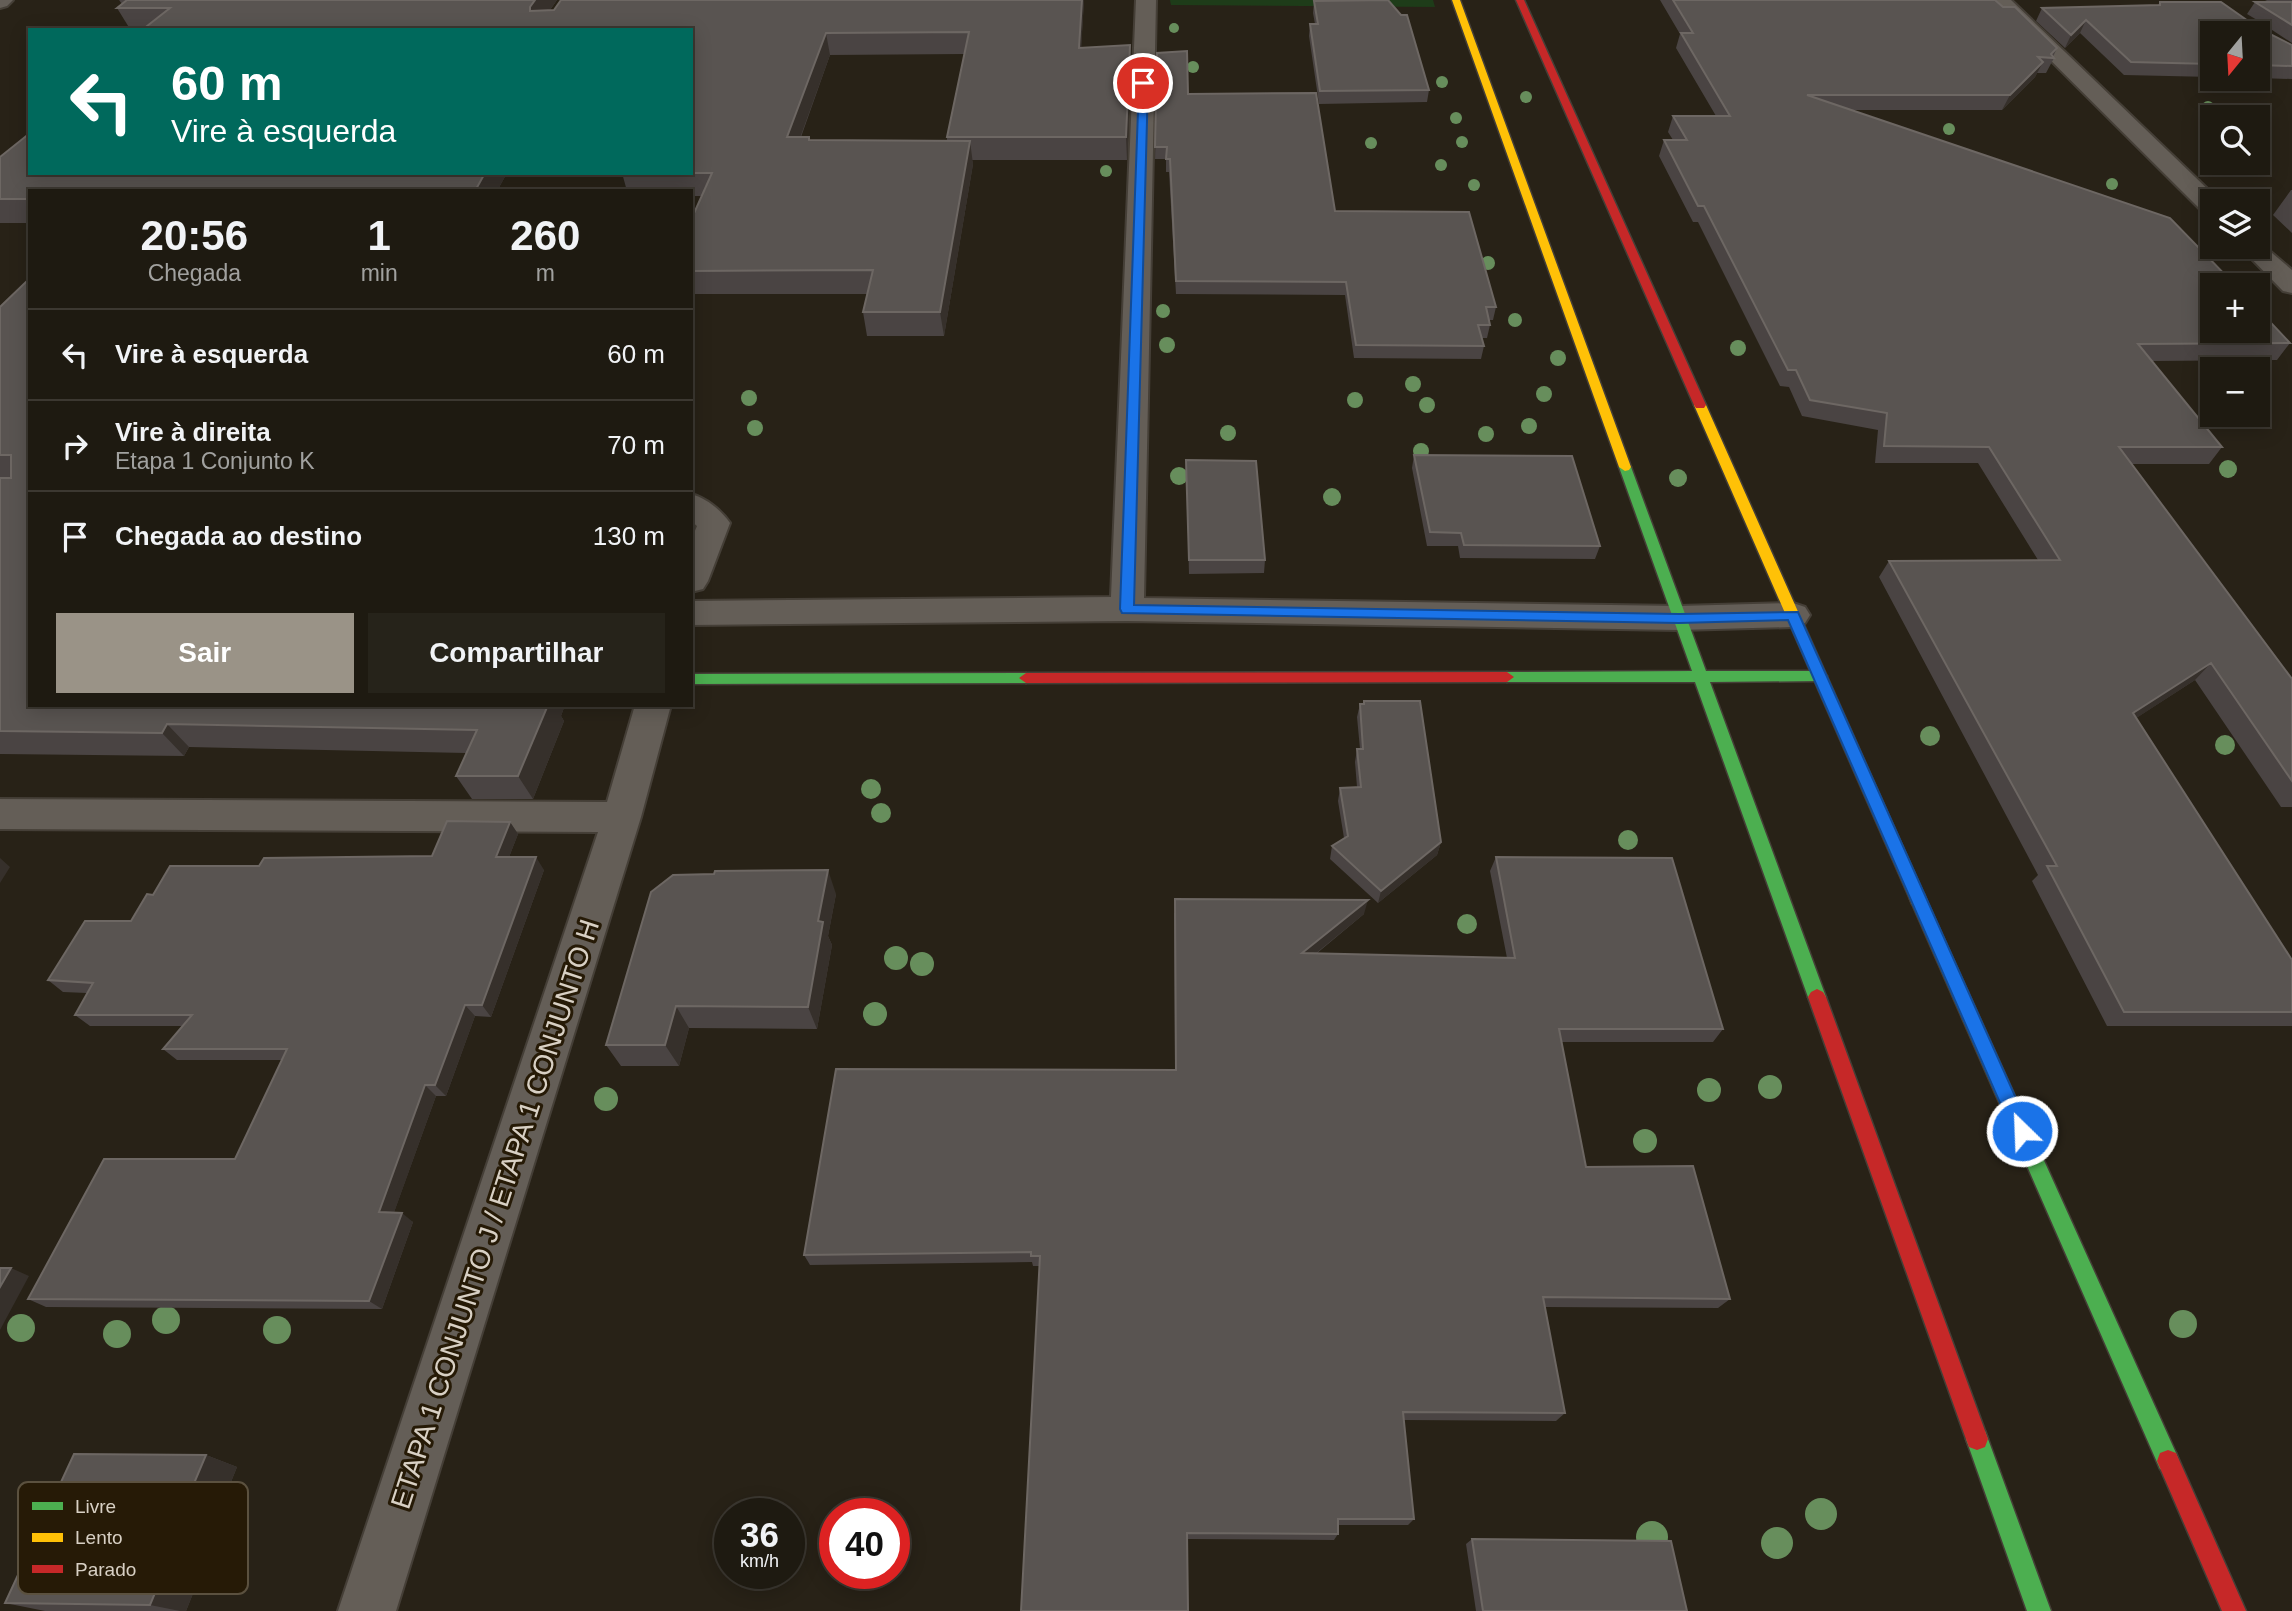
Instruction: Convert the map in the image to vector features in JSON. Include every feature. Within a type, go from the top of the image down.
[{"type":"street","points":[[1127,609],[1146,0]]},
{"type":"street","points":[[1456,0],[2039,1611]]},
{"type":"street","points":[[1520,0],[2234,1611]]},
{"type":"street","points":[[2000,0],[2200,194]]},
{"type":"street","points":[[2265,259],[2292,285]]},
{"type":"street","points":[[693,507],[714,523],[693,576]]},
{"type":"street","points":[[693,613],[1127,609],[1679,618],[1793,615]]},
{"type":"street","points":[[693,680],[1820,676]]},
{"type":"street","name":"ETAPA 1 CONJUNTO J / ETAPA 1 CONJUNTO H","points":[[367,1611],[622,817],[652,707]]},
{"type":"street","points":[[0,814],[622,817]]},
{"type":"green space","points":[[1170,0],[1433,0],[1435,7],[1171,5]]},
{"type":"building","points":[[127,0],[535,0],[530,11],[554,10],[561,0],[1082,0],[1079,48],[1130,45],[1126,137],[947,137],[969,32],[826,33],[787,137],[809,137],[809,140],[970,141],[940,312],[863,312],[873,270],[693,271],[693,216],[712,173],[693,173],[693,28],[145,28],[170,8],[117,8]]},
{"type":"building","points":[[1388,0],[1401,15],[1407,15],[1429,90],[1320,91],[1310,24],[1318,24],[1314,1]]},
{"type":"building","points":[[1673,0],[1995,0],[2003,7],[2015,7],[2057,48],[2051,54],[2054,58],[2038,57],[2043,62],[2010,95],[1807,95],[2170,218],[2200,249],[2200,259],[2210,259],[2223,273],[2200,273],[2200,343],[2270,343],[2270,322],[2290,343],[2138,344],[2200,420],[2200,427],[2206,427],[2222,447],[2119,447],[2292,679],[2292,781],[2211,663],[2133,713],[2292,960],[2292,1012],[2124,1012],[2047,866],[2057,866],[1889,561],[2060,560],[1989,447],[1884,446],[1887,413],[1810,400],[1796,370],[1788,370],[1704,206],[1698,206],[1664,140],[1687,140],[1673,116],[1730,116],[1681,33],[1693,33]]},
{"type":"building","points":[[2160,2],[2221,2],[2248,21],[2200,21],[2200,64],[2131,62],[2086,20],[2071,35],[2042,8],[2160,5]]},
{"type":"building","points":[[2255,2],[2292,2],[2292,25]]},
{"type":"building","points":[[2270,34],[2292,45],[2292,66],[2270,65]]},
{"type":"building","points":[[1187,51],[1188,94],[1316,93],[1335,211],[1469,212],[1496,307],[1486,307],[1490,325],[1478,325],[1484,346],[1356,345],[1346,282],[1176,281],[1170,159],[1166,159],[1167,147],[1155,147],[1157,53]]},
{"type":"building","points":[[28,135],[28,175],[484,175],[476,189],[28,189],[28,199],[0,199],[0,157]]},
{"type":"building","points":[[28,280],[28,707],[547,707],[518,776],[456,776],[477,730],[167,724],[162,733],[0,731],[0,478],[11,478],[11,455],[0,455],[0,307]]},
{"type":"building","points":[[1414,455],[1572,456],[1600,546],[1464,545],[1461,533],[1430,532]]},
{"type":"building","points":[[1186,460],[1256,461],[1265,560],[1189,560]]},
{"type":"building","points":[[1364,701],[1420,701],[1441,842],[1381,891],[1332,846],[1348,836],[1340,788],[1361,787],[1357,749],[1363,749],[1360,704],[1364,704]]},
{"type":"building","points":[[447,821],[510,822],[496,857],[536,857],[482,1005],[465,1005],[435,1085],[425,1085],[379,1212],[402,1213],[369,1301],[28,1299],[104,1159],[235,1159],[287,1049],[163,1049],[192,1015],[75,1015],[93,983],[48,980],[85,921],[131,921],[147,894],[153,895],[170,866],[259,866],[264,858],[432,856]]},
{"type":"building","points":[[1496,857],[1672,858],[1723,1029],[1559,1029],[1586,1167],[1693,1166],[1730,1299],[1543,1297],[1565,1413],[1403,1412],[1414,1519],[1338,1519],[1338,1534],[1187,1533],[1188,1611],[1021,1611],[1040,1256],[1031,1256],[1031,1252],[804,1255],[836,1069],[1176,1070],[1175,899],[1368,900],[1302,953],[1515,958]]},
{"type":"building","points":[[828,870],[818,921],[823,922],[808,1007],[676,1006],[665,1045],[606,1045],[651,892],[673,875],[714,874],[715,871]]},
{"type":"building","points":[[0,1268],[11,1268],[0,1287]]},
{"type":"building","points":[[74,1454],[206,1455],[195,1482],[61,1482]]},
{"type":"building","points":[[1472,1539],[1671,1541],[1687,1611],[1483,1611]]},
{"type":"building","points":[[18,1575],[18,1594],[155,1594],[150,1605],[5,1603]]},
{"type":"traffic: fast","points":[[1625,467],[1817,997]]},
{"type":"traffic: fast","points":[[1507,677],[1820,676]]},
{"type":"traffic: fast","points":[[693,679],[1026,678]]},
{"type":"traffic: fast","points":[[1918,899],[2168,1461]]},
{"type":"traffic: fast","points":[[1977,1439],[2039,1611]]},
{"type":"traffic: slow","points":[[1456,0],[1625,467]]},
{"type":"traffic: slow","points":[[1700,405],[1918,899]]},
{"type":"traffic: jam","points":[[1520,0],[1700,405]]},
{"type":"traffic: jam","points":[[1026,678],[1507,677]]},
{"type":"traffic: jam","points":[[1817,997],[1977,1439]]},
{"type":"traffic: jam","points":[[2168,1461],[2234,1611]]},
{"type":"route","points":[[1143,83],[1127,609],[1679,618],[1793,615],[2022,1131]]}]
